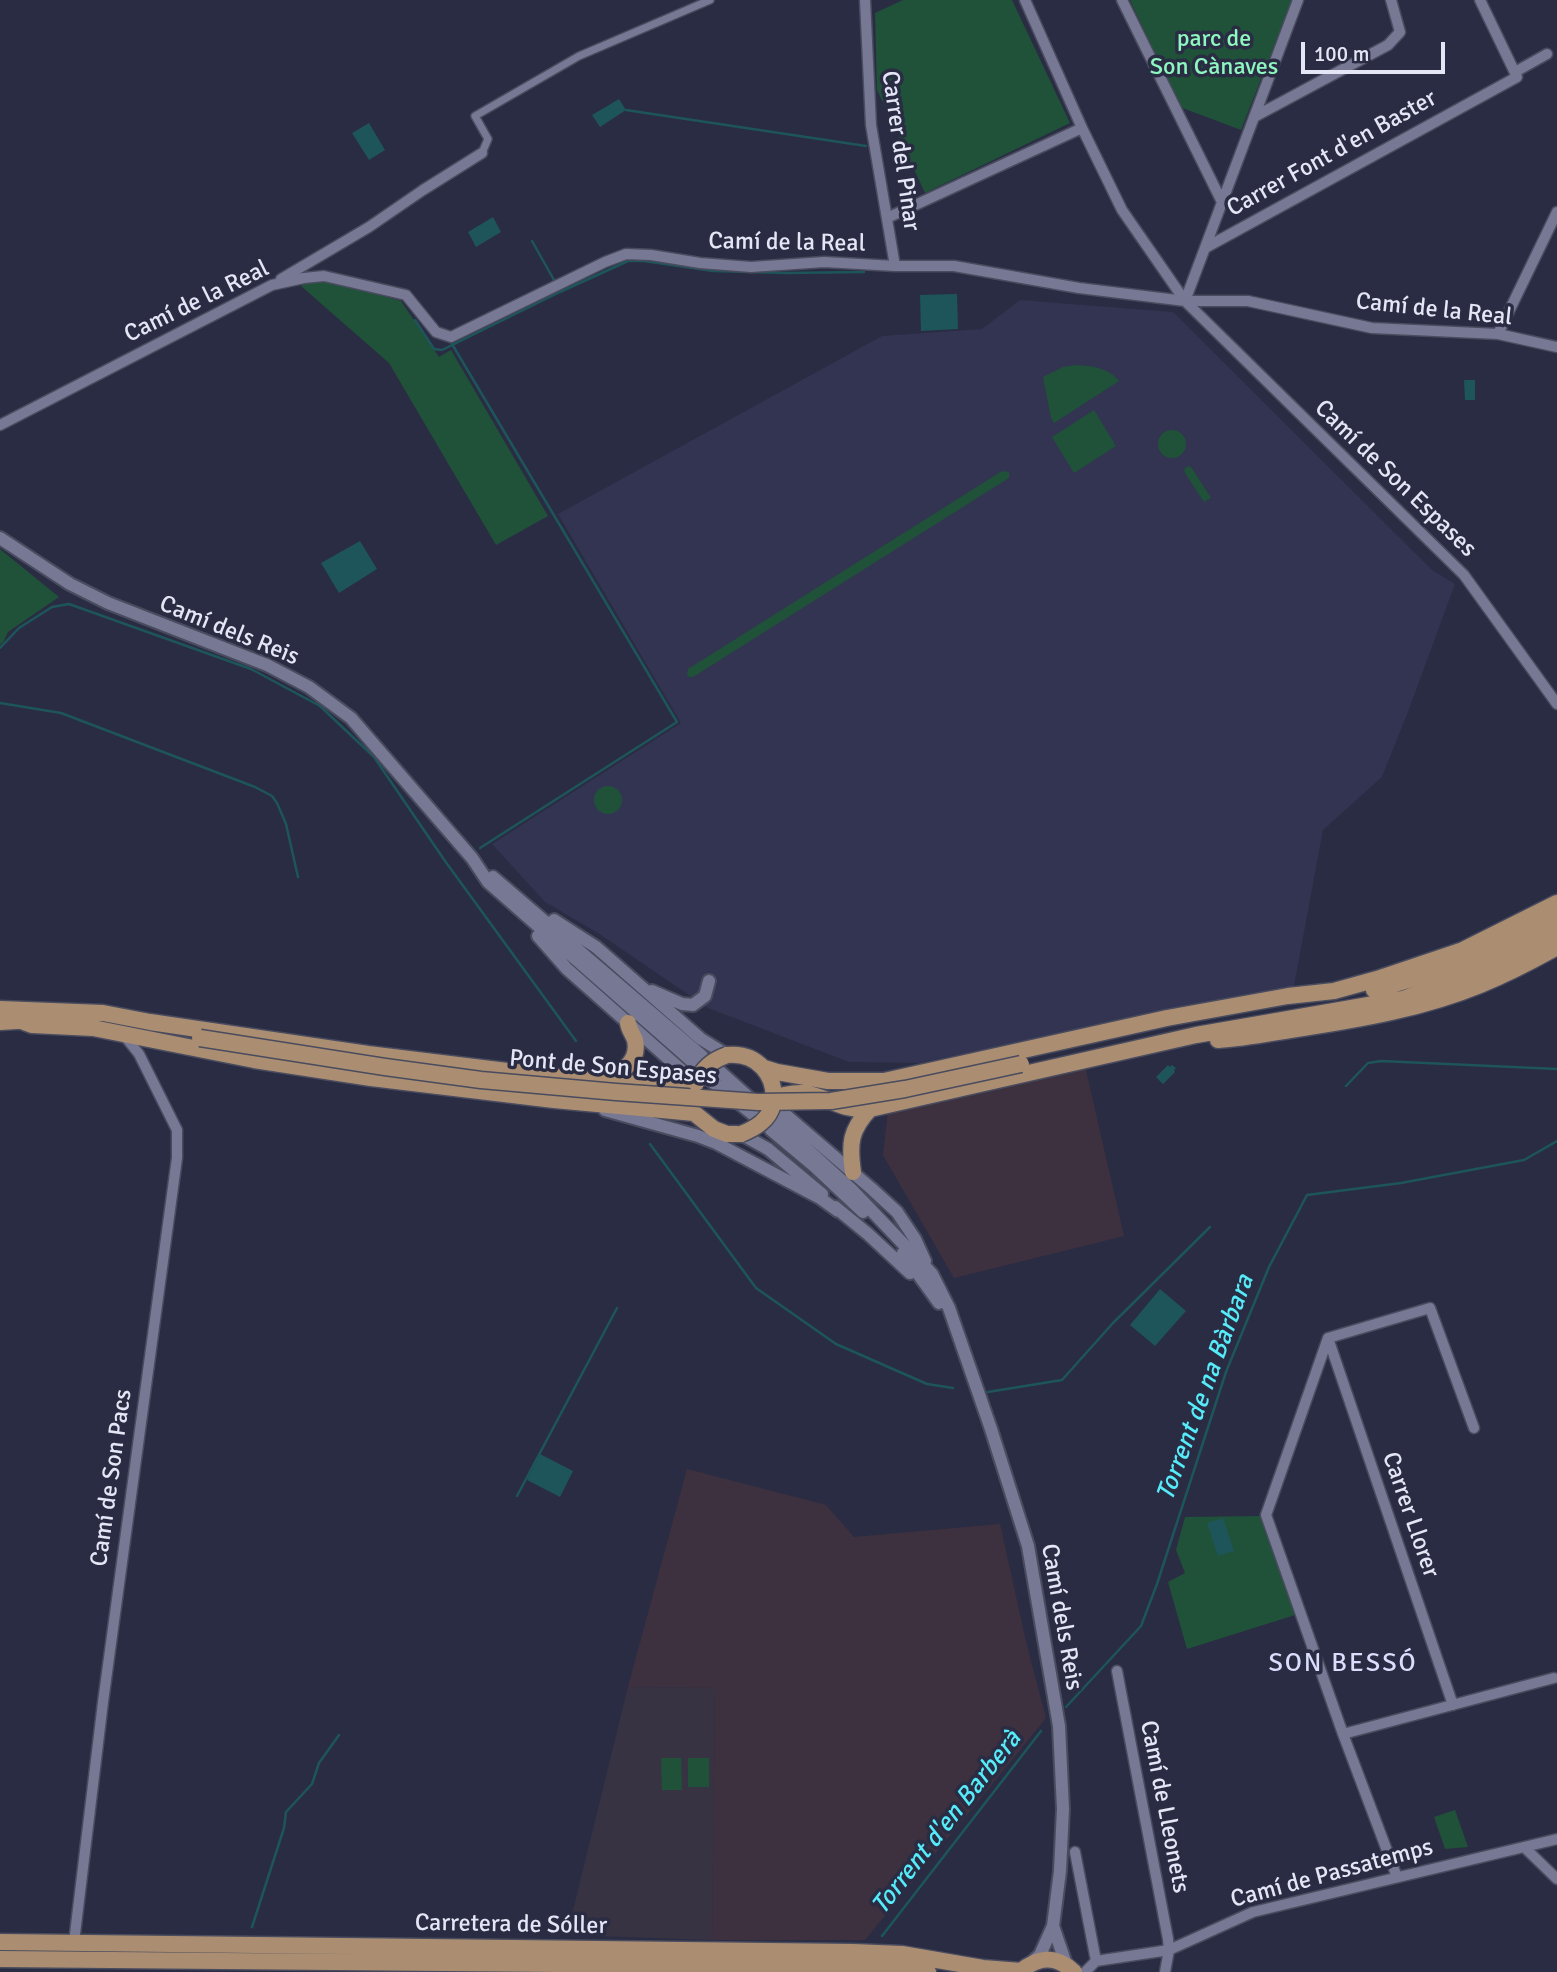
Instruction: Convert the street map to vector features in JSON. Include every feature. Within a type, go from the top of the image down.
[{"type":"main road","points":[[764,1068],[828,1081],[884,1081],[1167,1018],[1288,996],[1334,991],[1462,950],[1557,903]]},
{"type":"main road","points":[[1150,1047],[1193,1028],[1358,995],[1403,983],[1456,965],[1557,917]]},
{"type":"main road","points":[[1051,1045],[1178,1021],[1193,1028],[1226,1029],[1403,999],[1465,977],[1557,934]]},
{"type":"main road","points":[[766,1107],[800,1093],[817,1096],[847,1108],[870,1109],[1150,1047],[1255,1037],[1360,1019],[1444,998],[1478,986],[1557,947]]},
{"type":"main road","points":[[0,1009],[103,1013],[368,1054],[555,1077],[704,1080]]},
{"type":"main road","points":[[73,1012],[178,1031],[200,1038]]},
{"type":"main road","points":[[0,1022],[33,1020],[75,1023],[200,1038]]},
{"type":"main road","points":[[24,1022],[32,1025],[93,1028],[371,1078],[694,1113],[714,1129],[727,1133],[755,1129],[771,1113],[766,1107],[771,1077],[756,1061],[745,1056],[727,1055],[713,1060],[702,1070],[704,1080],[695,1102],[701,1117]]},
{"type":"main road","points":[[555,1077],[603,1077],[618,1074],[635,1054],[635,1038],[628,1024]]},
{"type":"main road","name":"Pont de Son Espases","points":[[200,1038],[385,1068],[481,1080],[758,1102],[831,1101],[905,1089],[1145,1041],[1193,1028]]},
{"type":"main road","points":[[853,1172],[850,1152],[852,1133],[870,1109]]},
{"type":"main road","name":"Carretera de Sóller","points":[[0,1942],[853,1952],[902,1954],[982,1968],[1024,1969],[1041,1960],[1053,1960],[1070,1968]]},
{"type":"main road","name":"Carretera de Sóller","points":[[0,1959],[523,1964],[659,1969],[709,1966],[890,1967],[928,1972]]},
{"type":"main road","points":[[470,1972],[505,1971],[523,1964]]},
{"type":"main road","points":[[709,1966],[731,1972]]},
{"type":"street","points":[[272,285],[369,227],[482,153],[488,139],[475,116],[579,55],[710,0]]},
{"type":"street","name":"Carrer del Pinar","points":[[865,0],[873,144],[895,266]]},
{"type":"street","name":"Camí de Son Espases","points":[[1025,0],[1082,128],[1122,209],[1185,301],[1464,575],[1557,704]]},
{"type":"street","points":[[1122,0],[1222,202]]},
{"type":"street","points":[[1185,301],[1298,0]]},
{"type":"street","points":[[1254,117],[1388,45],[1400,32],[1391,0]]},
{"type":"street","points":[[1480,0],[1516,75]]},
{"type":"street","name":"Carrer Font d'en Baster","points":[[1205,248],[1516,75],[1547,54]]},
{"type":"street","points":[[887,218],[1082,128]]},
{"type":"street","points":[[1498,334],[1557,212]]},
{"type":"street","name":"Camí de la Real","points":[[5,423],[272,285],[324,276],[406,295],[436,332],[451,337],[626,254],[751,267],[824,262],[954,267],[1079,288],[1185,301],[1248,301],[1371,328],[1498,334],[1557,347]]},
{"type":"street","points":[[0,414],[5,423]]},
{"type":"street","name":"Camí dels Reis","points":[[0,538],[70,584],[108,603],[268,665],[309,687],[351,718],[472,858],[488,882],[527,912],[699,1060]]},
{"type":"street","points":[[727,1055],[701,1039],[596,947],[551,918],[527,912],[528,925],[567,969],[628,1024],[704,1080],[766,1107],[853,1172],[897,1212],[915,1239],[932,1273]]},
{"type":"street","points":[[636,982],[662,996],[682,1004],[693,1005],[705,996],[709,981]]},
{"type":"street","name":"Camí de Son Pacs","points":[[74,1942],[100,1727],[177,1157],[177,1130],[139,1054],[123,1033]]},
{"type":"street","points":[[585,1102],[716,1143],[820,1198],[868,1234],[934,1295]]},
{"type":"street","name":"Camí dels Reis","points":[[954,1327],[898,1246],[774,1125],[852,1190],[932,1273],[949,1308],[1028,1546],[1051,1671],[1059,1726],[1063,1809],[1060,1871],[1053,1926]]},
{"type":"street","points":[[741,1133],[768,1149],[838,1211]]},
{"type":"street","points":[[1397,1877],[1343,1734],[1266,1515],[1328,1338],[1430,1308],[1474,1428]]},
{"type":"street","name":"Carrer Llorer","points":[[1328,1338],[1453,1705]]},
{"type":"street","name":"Camí de Lleonets","points":[[1117,1671],[1169,1950],[1166,1972]]},
{"type":"street","points":[[1343,1734],[1554,1678]]},
{"type":"street","name":"Camí de Passatemps","points":[[1096,1961],[1169,1950],[1253,1912],[1557,1839]]},
{"type":"street","points":[[1524,1847],[1557,1879]]},
{"type":"street","points":[[1075,1852],[1096,1961],[1085,1972]]},
{"type":"street","points":[[1053,1926],[1070,1968]]},
{"type":"street","points":[[1024,1969],[1040,1955],[1053,1926]]},
{"type":"street","points":[[709,1966],[745,1972]]},
{"type":"shaded area","points":[[619,99],[626,110],[600,127],[592,115]]},
{"type":"shaded area","points":[[369,123],[385,150],[369,160],[352,133]]},
{"type":"shaded area","points":[[493,217],[501,232],[476,247],[468,232]]},
{"type":"shaded area","points":[[957,294],[958,329],[921,331],[920,295]]},
{"type":"shaded area","points":[[1020,300],[1173,312],[1432,570],[1455,584],[1382,777],[1323,830],[1294,986],[918,1063],[849,1062],[708,1008],[598,933],[545,902],[492,844],[681,723],[558,514],[882,336],[982,329]]},
{"type":"shaded area","points":[[1464,380],[1475,380],[1475,400],[1465,400]]},
{"type":"shaded area","points":[[360,541],[377,569],[339,593],[321,563]]},
{"type":"shaded area","points":[[1168,1065],[1176,1068],[1175,1072],[1163,1084],[1156,1077]]},
{"type":"shaded area","points":[[1085,1066],[1124,1236],[954,1278],[883,1155],[888,1110]]},
{"type":"shaded area","points":[[1160,1289],[1186,1311],[1155,1346],[1130,1325]]},
{"type":"shaded area","points":[[540,1454],[573,1471],[560,1497],[527,1480]]},
{"type":"shaded area","points":[[687,1469],[826,1505],[854,1537],[1000,1524],[1046,1718],[865,1940],[712,1940],[715,1688],[628,1687]]},
{"type":"shaded area","points":[[1223,1518],[1234,1551],[1218,1556],[1207,1523]]},
{"type":"shaded area","points":[[628,1687],[715,1688],[712,1940],[567,1935]]},
{"type":"green space","points":[[903,0],[1012,0],[1070,123],[925,193],[877,90],[875,13]]},
{"type":"green space","name":"parc de Son Cànaves","points":[[1130,0],[1292,0],[1241,130],[1180,107]]},
{"type":"green space","points":[[322,279],[401,301],[439,357],[451,350],[548,516],[496,545],[389,363],[301,286],[308,281]]},
{"type":"green space","points":[[1076,365],[1105,370],[1119,381],[1054,423],[1043,377],[1063,367]]},
{"type":"green space","points":[[1094,410],[1116,446],[1074,473],[1052,437]]},
{"type":"green space","points":[[1172,430],[1182,434],[1186,444],[1182,454],[1172,458],[1162,454],[1158,444],[1162,434]]},
{"type":"green space","points":[[1188,466],[1211,498],[1204,502],[1185,473],[1184,470]]},
{"type":"green space","points":[[1002,471],[1009,472],[1009,478],[693,677],[687,674],[688,669]]},
{"type":"green space","points":[[0,549],[59,597],[8,632],[0,645]]},
{"type":"green space","points":[[608,786],[618,790],[622,800],[618,810],[608,814],[598,810],[594,800],[598,790]]},
{"type":"green space","points":[[1261,1516],[1295,1615],[1187,1649],[1168,1582],[1185,1573],[1176,1550],[1185,1517]]},
{"type":"green space","points":[[661,1758],[681,1758],[682,1790],[662,1790]]},
{"type":"green space","points":[[688,1758],[709,1758],[709,1787],[688,1787]]},
{"type":"green space","points":[[1455,1810],[1468,1847],[1445,1849],[1434,1817]]},
{"type":"waterway","points":[[626,110],[866,146]]},
{"type":"waterway","points":[[532,241],[554,280]]},
{"type":"waterway","points":[[415,320],[434,349],[442,350],[628,261],[713,271],[864,272]]},
{"type":"waterway","points":[[452,344],[677,722],[480,848]]},
{"type":"waterway","points":[[0,648],[19,628],[52,607],[69,604],[251,669],[320,706],[374,757],[445,861],[576,1041]]},
{"type":"waterway","points":[[0,703],[61,713],[255,787],[272,796],[286,824],[298,877]]},
{"type":"waterway","points":[[1346,1086],[1368,1063],[1381,1061],[1557,1069]]},
{"type":"waterway","name":"Torrent de na Bàrbara","points":[[1066,1707],[1141,1626],[1226,1372],[1269,1267],[1307,1195],[1401,1183],[1524,1160],[1557,1141]]},
{"type":"waterway","points":[[650,1144],[756,1288],[836,1344],[927,1384],[953,1388]]},
{"type":"waterway","points":[[988,1392],[1062,1380],[1113,1323],[1210,1227]]},
{"type":"waterway","points":[[517,1496],[617,1308]]},
{"type":"waterway","name":"Torrent d'en Barberà","points":[[882,1936],[1041,1731]]},
{"type":"waterway","points":[[252,1927],[284,1828],[286,1812],[312,1784],[319,1763],[339,1735]]},
{"type":"district","name":"SON BESSÓ","points":[[1343,1664]]}]
